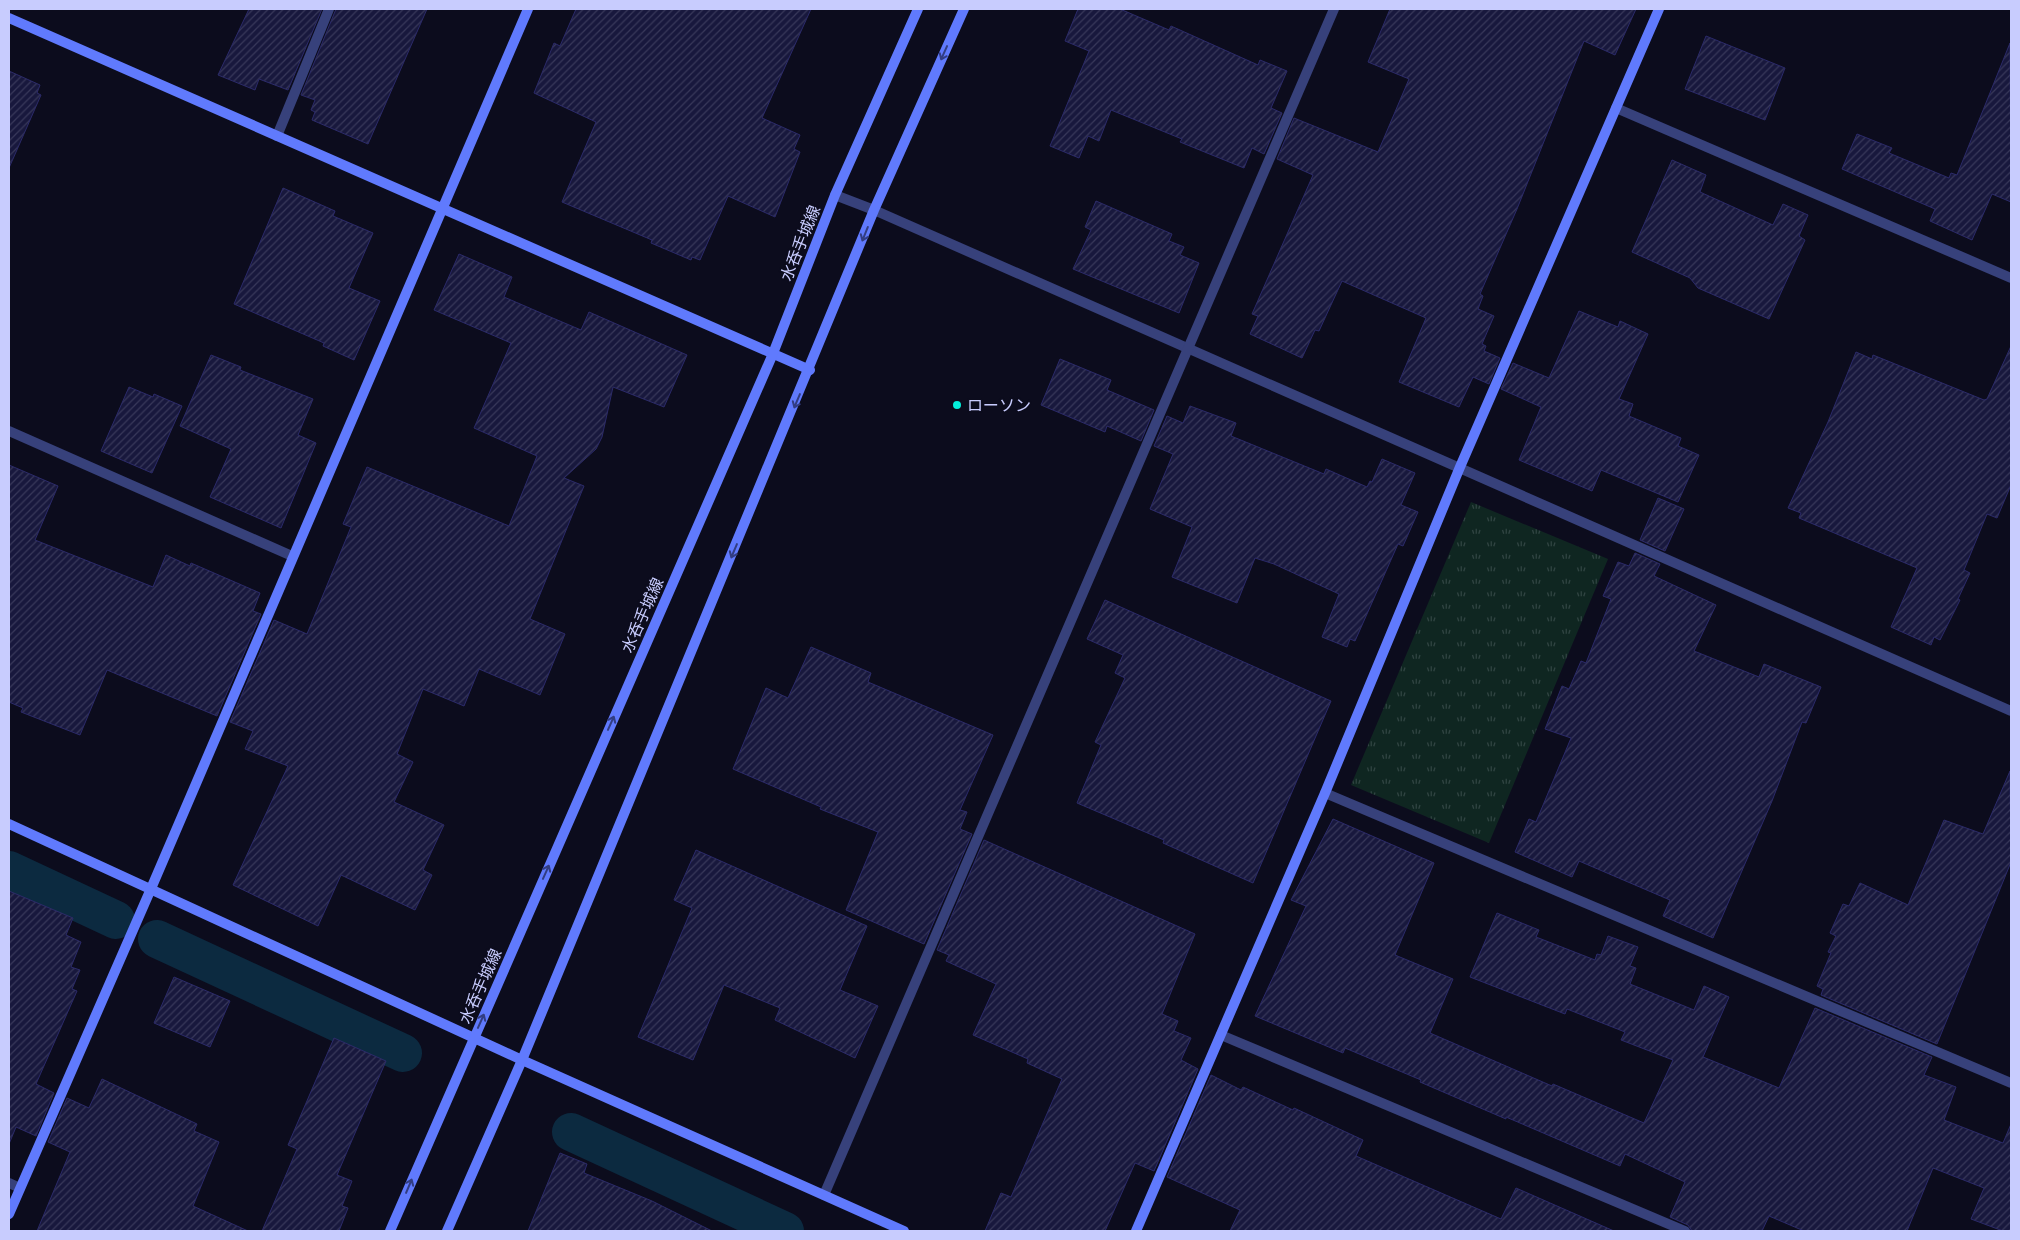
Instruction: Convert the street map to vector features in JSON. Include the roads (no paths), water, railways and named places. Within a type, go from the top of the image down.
[{"type":"street","points":[[277,136],[329,9]]},
{"type":"street","points":[[9,1214],[528,9]]},
{"type":"street","name":"水呑手城線","points":[[390,1231],[772,356],[835,195],[918,9]]},
{"type":"street","points":[[447,1231],[522,1060],[810,370],[874,210],[964,9]]},
{"type":"street","points":[[824,1195],[1334,9]]},
{"type":"street","points":[[1136,1231],[1325,794],[1460,467],[1658,9]]},
{"type":"street","points":[[9,18],[772,356],[810,370]]},
{"type":"street","points":[[1616,108],[2011,278]]},
{"type":"street","points":[[835,195],[874,210],[1189,348],[2011,711]]},
{"type":"street","points":[[9,431],[292,556]]},
{"type":"street","points":[[1325,794],[2011,1083]]},
{"type":"street","points":[[9,824],[522,1060],[904,1231]]},
{"type":"street","points":[[1221,1035],[1685,1231]]},
{"type":"street","points":[[9,1183],[20,1188]]},
{"type":"waterway","points":[[9,870],[116,920]]},
{"type":"waterway","points":[[157,939],[403,1053]]},
{"type":"waterway","points":[[571,1132],[785,1231]]},
{"type":"place","name":"ローソン","points":[[957,405]]}]
